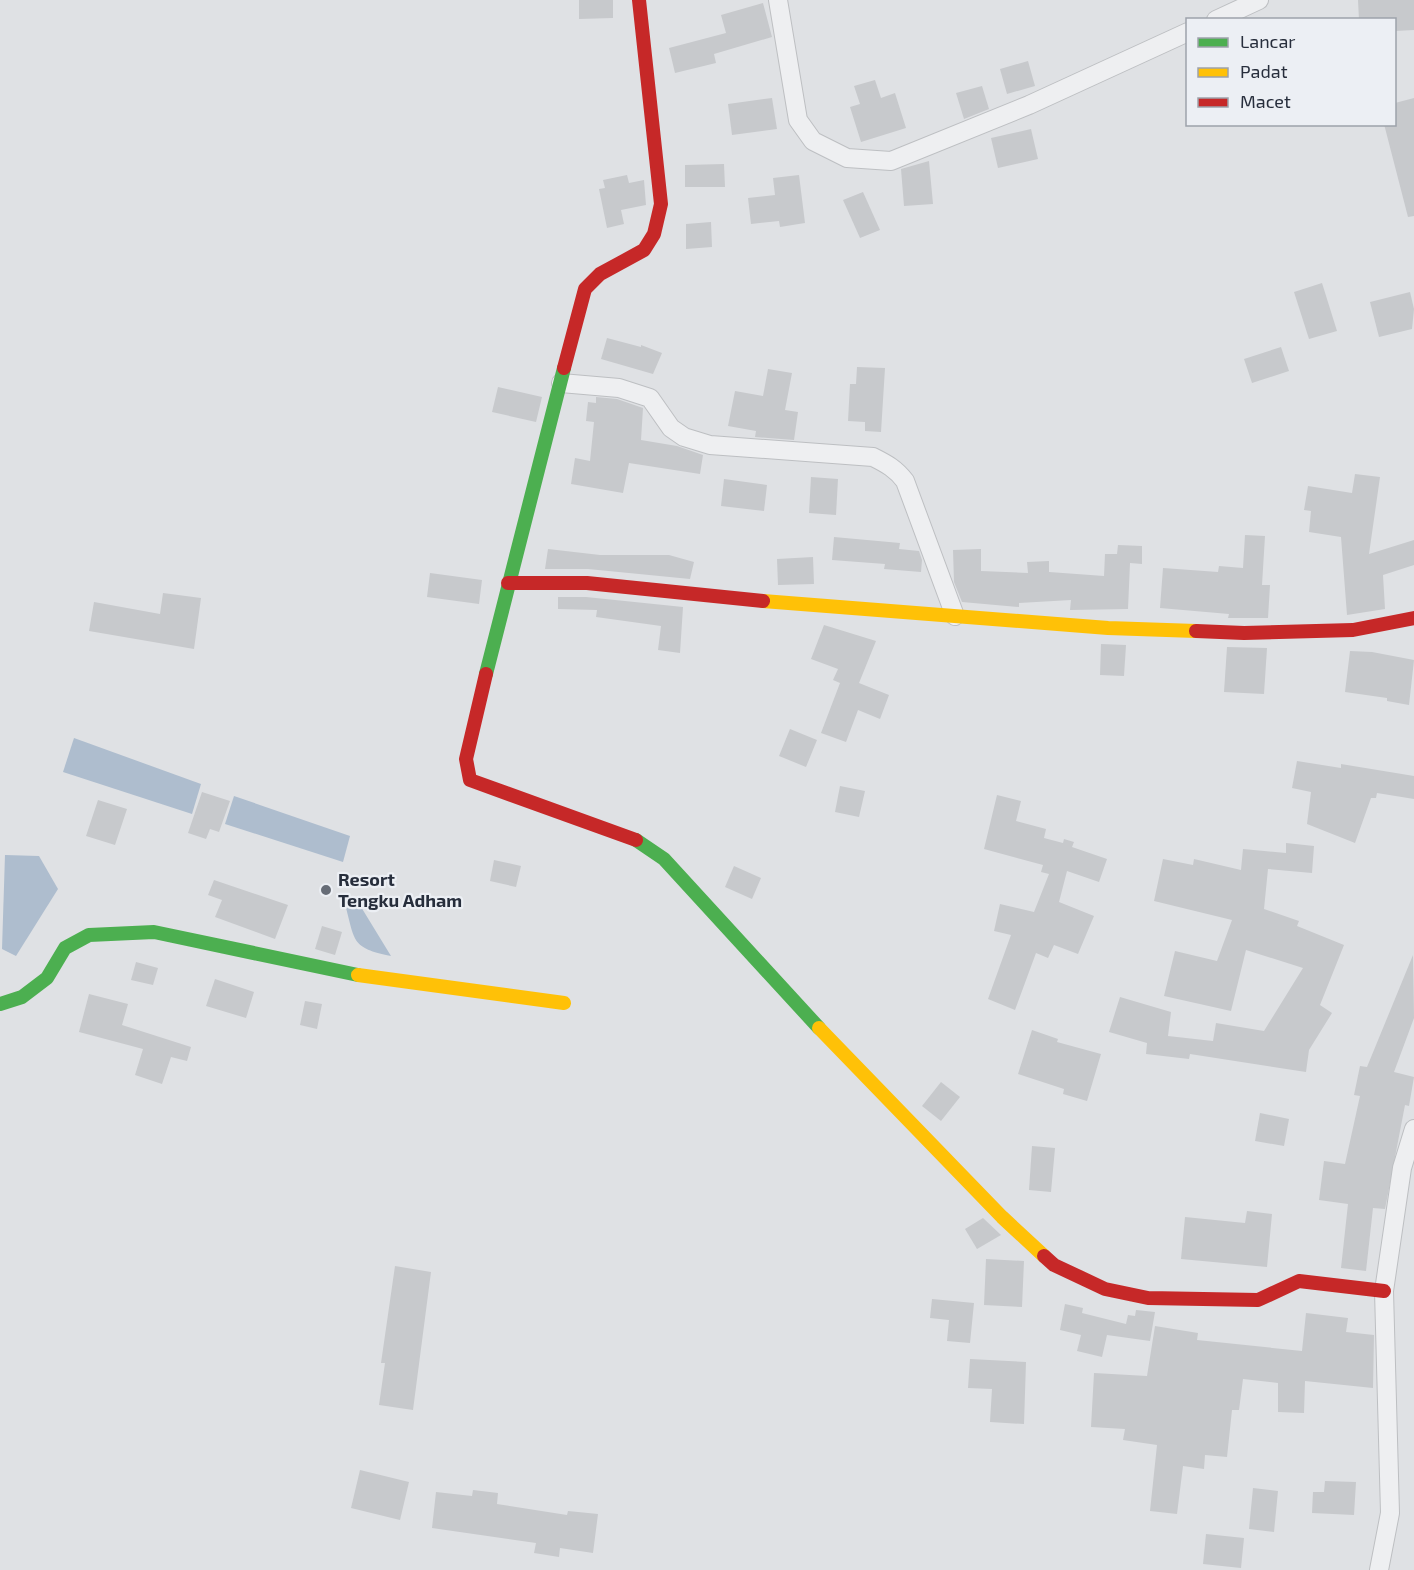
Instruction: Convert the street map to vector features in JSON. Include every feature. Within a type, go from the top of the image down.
[{"type":"street","points":[[639,0],[661,204],[654,234],[644,250],[600,274],[585,289],[508,583],[466,759],[470,780],[632,837],[664,859],[809,1018],[1002,1217],[1054,1265],[1105,1289],[1148,1298],[1258,1300],[1299,1281],[1384,1291]]},
{"type":"street","points":[[778,0],[798,120],[813,141],[847,158],[891,161],[1008,114],[1186,33]]},
{"type":"street","points":[[1220,18],[1258,0]]},
{"type":"street","points":[[561,383],[619,388],[650,398],[671,428],[684,437],[710,445],[873,457],[885,463],[896,470],[905,481],[955,616]]},
{"type":"street","points":[[508,583],[587,583],[1108,628],[1244,633],[1353,630],[1414,618]]},
{"type":"street","points":[[0,1004],[22,997],[47,978],[65,948],[89,934],[153,932],[364,976],[564,1003]]},
{"type":"street","points":[[1379,1570],[1390,1513],[1384,1291],[1414,1129]]},
{"type":"water","points":[[74,738],[201,784],[192,814],[63,772]]},
{"type":"water","points":[[234,796],[350,836],[343,862],[225,824]]},
{"type":"water","points":[[5,855],[39,856],[58,889],[16,956],[2,949]]},
{"type":"water","points":[[358,902],[391,956],[368,950],[353,935],[345,904]]},
{"type":"building","points":[[579,0],[613,0],[613,18],[579,19]]},
{"type":"building","points":[[1358,0],[1414,0],[1414,30],[1396,31],[1396,18],[1359,18]]},
{"type":"building","points":[[763,3],[772,37],[714,54],[716,63],[675,73],[669,48],[726,33],[721,15]]},
{"type":"building","points":[[1028,61],[1035,86],[1007,94],[1000,69]]},
{"type":"building","points":[[875,80],[881,98],[895,93],[906,128],[861,142],[850,107],[860,104],[854,86]]},
{"type":"building","points":[[982,86],[989,109],[964,119],[956,93]]},
{"type":"building","points":[[772,98],[777,129],[732,135],[728,104]]},
{"type":"building","points":[[1414,98],[1414,216],[1408,217],[1385,126],[1396,126],[1396,103]]},
{"type":"building","points":[[1031,129],[1038,159],[998,168],[991,138]]},
{"type":"building","points":[[929,161],[933,204],[904,206],[901,169]]},
{"type":"building","points":[[724,164],[725,187],[685,187],[685,165]]},
{"type":"building","points":[[627,175],[629,183],[644,180],[646,205],[621,210],[624,224],[607,228],[599,189],[605,188],[603,180]]},
{"type":"building","points":[[799,175],[805,223],[780,227],[779,221],[751,224],[748,198],[775,195],[773,178]]},
{"type":"building","points":[[863,192],[880,230],[860,238],[843,200]]},
{"type":"building","points":[[711,222],[712,247],[686,249],[686,224]]},
{"type":"building","points":[[1322,283],[1337,331],[1309,339],[1294,292]]},
{"type":"building","points":[[1410,292],[1414,309],[1412,329],[1379,337],[1370,302]]},
{"type":"building","points":[[607,338],[641,347],[641,345],[662,353],[653,374],[601,359]]},
{"type":"building","points":[[1281,347],[1289,371],[1252,383],[1244,359]]},
{"type":"building","points":[[857,367],[885,368],[881,432],[865,431],[865,422],[848,421],[850,384],[856,384]]},
{"type":"building","points":[[768,369],[792,373],[785,410],[798,412],[794,440],[755,437],[756,431],[728,426],[735,391],[763,396]]},
{"type":"building","points":[[498,387],[542,397],[536,422],[492,412]]},
{"type":"building","points":[[596,397],[617,399],[643,408],[641,440],[677,446],[703,455],[700,474],[629,463],[623,493],[571,484],[575,458],[590,461],[594,422],[586,421],[588,402],[596,403]]},
{"type":"building","points":[[1355,474],[1380,477],[1369,554],[1414,540],[1414,565],[1383,575],[1385,609],[1347,615],[1341,537],[1309,532],[1311,511],[1304,510],[1308,486],[1352,493]]},
{"type":"building","points":[[811,477],[838,479],[836,515],[809,513]]},
{"type":"building","points":[[724,479],[767,485],[764,511],[721,506]]},
{"type":"building","points":[[1245,535],[1265,536],[1262,585],[1270,585],[1268,618],[1228,618],[1229,614],[1160,608],[1163,568],[1218,572],[1219,566],[1243,568]]},
{"type":"building","points":[[834,537],[900,543],[899,549],[919,551],[922,560],[921,572],[884,569],[885,564],[832,560]]},
{"type":"building","points":[[1118,545],[1142,546],[1142,564],[1130,563],[1128,609],[1070,610],[1071,600],[1019,603],[1019,607],[962,602],[954,582],[953,550],[981,549],[981,571],[1028,573],[1027,562],[1049,561],[1049,572],[1104,576],[1105,554],[1117,554]]},
{"type":"building","points":[[548,549],[600,555],[669,555],[694,562],[690,579],[588,569],[545,569]]},
{"type":"building","points":[[813,557],[814,584],[778,585],[777,559]]},
{"type":"building","points":[[430,573],[482,580],[479,604],[427,597]]},
{"type":"building","points":[[163,593],[201,598],[194,649],[89,631],[94,602],[160,614]]},
{"type":"building","points":[[558,597],[586,597],[683,607],[680,653],[658,650],[661,626],[596,617],[597,610],[558,609]]},
{"type":"building","points":[[824,625],[876,641],[859,683],[889,695],[880,719],[858,710],[846,742],[821,733],[840,683],[833,680],[838,669],[811,659]]},
{"type":"building","points":[[1101,644],[1126,645],[1124,676],[1100,675]]},
{"type":"building","points":[[1227,647],[1267,648],[1264,694],[1224,692]]},
{"type":"building","points":[[1350,651],[1372,652],[1414,660],[1409,705],[1387,701],[1387,698],[1345,692]]},
{"type":"building","points":[[790,729],[817,740],[806,767],[779,756]]},
{"type":"building","points":[[1297,761],[1341,768],[1341,764],[1414,776],[1414,799],[1377,793],[1376,798],[1371,798],[1355,843],[1307,824],[1311,792],[1292,788]]},
{"type":"building","points":[[840,786],[865,791],[859,817],[835,812]]},
{"type":"building","points":[[202,792],[230,801],[219,832],[210,829],[206,839],[188,833]]},
{"type":"building","points":[[997,795],[1021,801],[1016,821],[1046,829],[1044,838],[1063,843],[1064,839],[1074,842],[1072,847],[1107,859],[1099,882],[1067,871],[1059,902],[1094,916],[1078,954],[1054,945],[1048,958],[1036,953],[1015,1010],[988,999],[1011,935],[994,931],[1000,904],[1034,912],[1049,874],[1041,872],[1043,865],[984,849]]},
{"type":"building","points":[[98,800],[127,809],[115,845],[86,836]]},
{"type":"building","points":[[1286,843],[1314,846],[1312,873],[1268,869],[1264,909],[1299,921],[1297,926],[1344,945],[1320,1005],[1332,1013],[1309,1050],[1306,1072],[1190,1054],[1189,1059],[1146,1054],[1147,1043],[1109,1032],[1120,997],[1171,1012],[1168,1036],[1213,1041],[1216,1023],[1264,1031],[1303,968],[1246,950],[1231,1011],[1164,996],[1175,951],[1217,961],[1232,920],[1154,901],[1163,859],[1193,865],[1194,859],[1241,870],[1243,849],[1286,853]]},
{"type":"building","points":[[494,860],[521,866],[516,887],[490,881]]},
{"type":"building","points":[[734,866],[761,878],[752,899],[725,887]]},
{"type":"building","points":[[214,880],[288,905],[275,939],[215,917],[222,900],[208,895]]},
{"type":"building","points":[[322,926],[342,932],[335,955],[315,949]]},
{"type":"building","points":[[1413,955],[1414,1018],[1394,1072],[1414,1077],[1409,1106],[1405,1105],[1385,1209],[1373,1208],[1366,1271],[1341,1268],[1348,1204],[1319,1200],[1324,1161],[1345,1164],[1360,1096],[1354,1095],[1360,1066],[1367,1067]]},
{"type":"building","points":[[136,962],[158,968],[153,985],[131,980]]},
{"type":"building","points":[[215,979],[254,992],[246,1018],[206,1006]]},
{"type":"building","points":[[89,994],[128,1004],[122,1025],[191,1047],[187,1061],[171,1057],[162,1084],[135,1075],[143,1049],[79,1032]]},
{"type":"building","points":[[305,1001],[322,1004],[317,1029],[300,1025]]},
{"type":"building","points":[[1032,1030],[1058,1039],[1057,1042],[1101,1054],[1087,1101],[1063,1094],[1064,1089],[1018,1074]]},
{"type":"building","points":[[941,1082],[960,1097],[941,1121],[922,1106]]},
{"type":"building","points":[[1260,1113],[1289,1119],[1284,1146],[1255,1141]]},
{"type":"building","points":[[1032,1146],[1055,1148],[1051,1192],[1029,1190]]},
{"type":"building","points":[[1247,1211],[1272,1214],[1267,1267],[1181,1259],[1185,1217],[1245,1223]]},
{"type":"building","points":[[983,1218],[1001,1235],[977,1249],[965,1229]]},
{"type":"building","points":[[986,1259],[1024,1261],[1022,1307],[984,1305]]},
{"type":"building","points":[[395,1266],[431,1272],[413,1410],[379,1405],[385,1363],[381,1363]]},
{"type":"building","points":[[932,1299],[974,1303],[970,1343],[947,1341],[949,1320],[930,1318]]},
{"type":"building","points":[[1065,1304],[1083,1308],[1082,1313],[1126,1324],[1128,1315],[1135,1316],[1136,1310],[1155,1312],[1150,1341],[1107,1335],[1102,1357],[1077,1351],[1081,1335],[1060,1330]]},
{"type":"building","points":[[1306,1313],[1348,1318],[1346,1332],[1374,1335],[1373,1388],[1305,1381],[1304,1413],[1278,1412],[1278,1383],[1243,1379],[1239,1410],[1232,1410],[1227,1457],[1205,1455],[1204,1469],[1183,1466],[1177,1514],[1150,1511],[1157,1445],[1123,1440],[1125,1429],[1091,1427],[1094,1373],[1147,1376],[1155,1326],[1198,1333],[1197,1340],[1302,1351]]},
{"type":"building","points":[[970,1359],[1026,1362],[1024,1424],[990,1422],[992,1389],[968,1388]]},
{"type":"building","points":[[360,1470],[409,1482],[400,1520],[351,1508]]},
{"type":"building","points":[[1325,1481],[1356,1482],[1354,1515],[1312,1513],[1313,1492],[1324,1492]]},
{"type":"building","points":[[1253,1488],[1278,1491],[1274,1532],[1249,1529]]},
{"type":"building","points":[[473,1490],[498,1493],[497,1504],[567,1515],[568,1511],[598,1514],[593,1553],[560,1548],[559,1557],[534,1553],[536,1543],[432,1528],[436,1492],[472,1496]]},
{"type":"building","points":[[1206,1534],[1244,1538],[1241,1568],[1203,1564]]},
{"type":"traffic: fast","points":[[486,674],[564,368]]},
{"type":"traffic: fast","points":[[636,840],[664,859],[819,1028]]},
{"type":"traffic: fast","points":[[0,1004],[22,997],[47,978],[65,948],[89,935],[154,932],[358,975]]},
{"type":"traffic: slow","points":[[763,601],[1108,628],[1196,631]]},
{"type":"traffic: slow","points":[[358,975],[564,1003]]},
{"type":"traffic: slow","points":[[819,1028],[1002,1217],[1044,1256]]},
{"type":"traffic: jam","points":[[564,368],[585,289],[600,274],[644,250],[654,234],[661,204],[639,0]]},
{"type":"traffic: jam","points":[[508,583],[587,583],[763,601]]},
{"type":"traffic: jam","points":[[1196,631],[1244,633],[1353,630],[1414,618]]},
{"type":"traffic: jam","points":[[486,674],[466,759],[470,780],[636,840]]},
{"type":"traffic: jam","points":[[1044,1256],[1054,1265],[1105,1289],[1148,1298],[1258,1300],[1299,1281],[1384,1291]]},
{"type":"place","name":"Resort Tengku Adham","points":[[326,890]]}]
